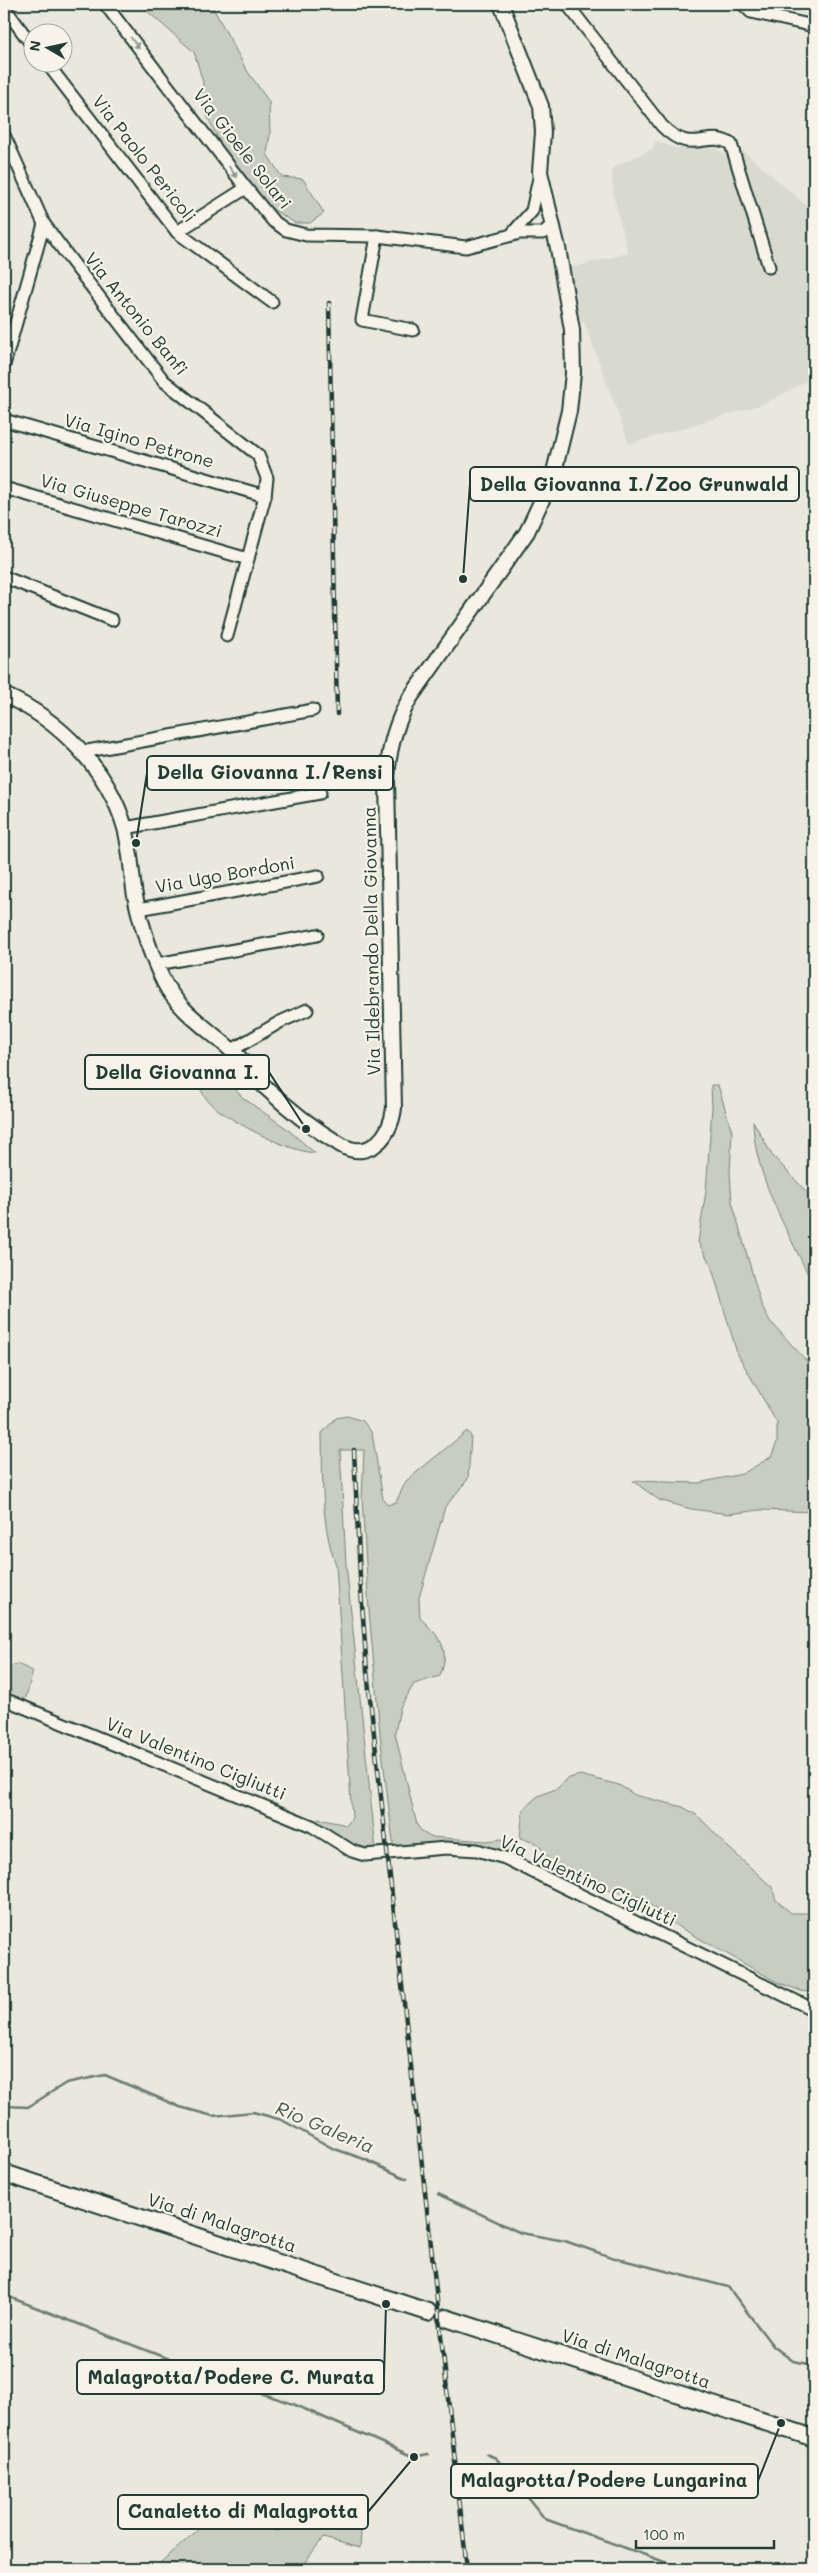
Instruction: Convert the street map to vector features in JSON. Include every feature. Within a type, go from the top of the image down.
[{"type":"main road","name":"Via di Malagrotta","points":[[4,2173],[428,2312]]},
{"type":"main road","name":"Via di Malagrotta","points":[[446,2318],[814,2438]]},
{"type":"street","name":"Via Gioele Solari","points":[[105,4],[246,188],[275,223],[290,232],[316,236],[377,236],[463,247],[487,243],[511,235],[538,234]]},
{"type":"street","points":[[501,4],[541,106],[540,172],[532,211],[511,235]]},
{"type":"street","points":[[567,4],[662,126],[674,137],[683,142],[718,140],[732,144],[769,268]]},
{"type":"street","points":[[4,7],[22,31]]},
{"type":"street","points":[[748,7],[814,26]]},
{"type":"street","name":"Via Paolo Pericoli","points":[[54,72],[176,232],[272,302]]},
{"type":"street","name":"Via Antonio Banfi","points":[[4,135],[44,224],[164,381],[258,455],[267,478],[265,496],[227,636]]},
{"type":"street","points":[[538,234],[549,230],[552,218],[540,172]]},
{"type":"street","points":[[176,232],[246,188]]},
{"type":"street","points":[[532,211],[552,218]]},
{"type":"street","name":"Via Ildebrando Della Giovanna","points":[[4,695],[25,704],[55,725],[82,752],[105,786],[125,828],[139,909],[157,964],[164,982],[180,1006],[232,1050],[280,1099],[346,1148],[359,1150],[369,1148],[381,1142],[389,1131],[394,1108],[387,828],[387,781],[391,749],[398,722],[410,698],[522,540],[538,512],[555,468],[566,429],[573,373],[572,330],[552,218]]},
{"type":"street","points":[[4,365],[6,346],[44,224]]},
{"type":"street","points":[[538,234],[558,248]]},
{"type":"street","points":[[377,236],[362,320],[413,330]]},
{"type":"street","name":"Via Igino Petrone","points":[[4,420],[265,496]]},
{"type":"street","name":"Via Giuseppe Tarozzi","points":[[4,488],[248,559]]},
{"type":"street","points":[[4,577],[112,620]]},
{"type":"street","points":[[82,752],[313,710]]},
{"type":"street","points":[[125,828],[320,794]]},
{"type":"street","name":"Via Ugo Bordoni","points":[[139,909],[318,876]]},
{"type":"street","points":[[157,964],[317,935]]},
{"type":"street","points":[[232,1050],[280,1022],[307,1010]]},
{"type":"street","name":"Via Valentino Cigliutti","points":[[4,1698],[312,1826],[352,1851],[376,1855],[446,1848],[477,1850],[505,1858],[814,2010]]},
{"type":"shaded area","points":[[139,4],[211,4],[246,69],[269,102],[270,134],[267,154],[282,177],[303,179],[324,213],[310,223],[295,223],[261,202],[219,141],[202,105],[203,82],[194,52]]},
{"type":"shaded area","points":[[656,141],[676,148],[713,146],[732,159],[764,273],[774,266],[740,148],[814,212],[814,377],[764,404],[629,444],[584,321],[580,322],[570,268],[628,253],[613,194],[612,168],[652,149]]},
{"type":"shaded area","points":[[205,1059],[243,1098],[286,1128],[315,1153],[290,1147],[260,1134],[231,1118],[210,1103],[196,1079]]},
{"type":"shaded area","points":[[711,1085],[718,1085],[732,1132],[730,1173],[732,1202],[761,1304],[770,1321],[814,1369],[814,1512],[760,1510],[729,1514],[691,1509],[659,1500],[633,1481],[698,1483],[742,1474],[771,1457],[777,1442],[777,1423],[737,1353],[711,1265],[698,1242],[706,1191],[712,1107]]},
{"type":"shaded area","points":[[753,1121],[772,1155],[814,1200],[814,1287],[775,1206],[767,1185],[755,1142]]},
{"type":"shaded area","points":[[347,1416],[363,1421],[372,1433],[383,1499],[388,1505],[396,1502],[406,1481],[467,1431],[471,1436],[468,1479],[445,1507],[419,1598],[420,1618],[433,1631],[442,1644],[444,1650],[443,1666],[440,1676],[414,1684],[400,1708],[395,1733],[417,1825],[422,1832],[430,1837],[487,1841],[502,1839],[511,1846],[510,1854],[481,1847],[452,1844],[423,1845],[394,1851],[380,1734],[369,1611],[362,1499],[364,1450],[340,1450],[346,1564],[376,1850],[360,1849],[352,1846],[317,1822],[318,1819],[347,1825],[352,1818],[336,1565],[327,1533],[322,1467],[322,1433],[336,1418]]},
{"type":"shaded area","points":[[17,1664],[33,1671],[24,1705],[4,1696],[4,1668]]},
{"type":"shaded area","points":[[580,1775],[619,1785],[635,1795],[683,1807],[698,1816],[729,1848],[772,1887],[776,1900],[791,1913],[814,1913],[814,1993],[801,1991],[777,1982],[677,1926],[640,1897],[611,1891],[573,1877],[550,1861],[538,1844],[520,1838],[523,1809],[538,1796],[558,1788],[566,1779]]},
{"type":"shaded area","points":[[261,2513],[276,2531],[333,2516],[361,2532],[360,2548],[323,2538],[300,2569],[153,2569],[199,2529]]},
{"type":"waterway","name":"Rio Galeria","points":[[4,2106],[28,2107],[66,2083],[105,2075],[180,2107],[213,2116],[253,2112],[282,2120],[332,2148],[364,2159],[407,2179]]},
{"type":"waterway","name":"Rio Galeria","points":[[438,2194],[521,2233],[565,2241],[611,2257],[728,2287],[773,2346],[793,2361],[814,2365]]},
{"type":"waterway","points":[[4,2295],[238,2386]]},
{"type":"waterway","points":[[252,2390],[293,2404],[414,2457],[428,2454]]},
{"type":"waterway","points":[[486,2454],[496,2458],[545,2519],[684,2569]]},
{"type":"railway","points":[[329,303],[337,714]]},
{"type":"railway","points":[[354,1450],[367,1671],[467,2569]]},
{"type":"place","name":"Della Giovanna I./Zoo Grunwald","points":[[463,579]]},
{"type":"place","name":"Della Giovanna I./Rensi","points":[[136,843]]},
{"type":"place","name":"Della Giovanna I.","points":[[306,1129]]},
{"type":"place","name":"Malagrotta/Podere C. Murata","points":[[386,2304]]},
{"type":"place","name":"Malagrotta/Podere Lungarina","points":[[781,2423]]},
{"type":"place","name":"Canaletto di Malagrotta","points":[[414,2457]]}]
